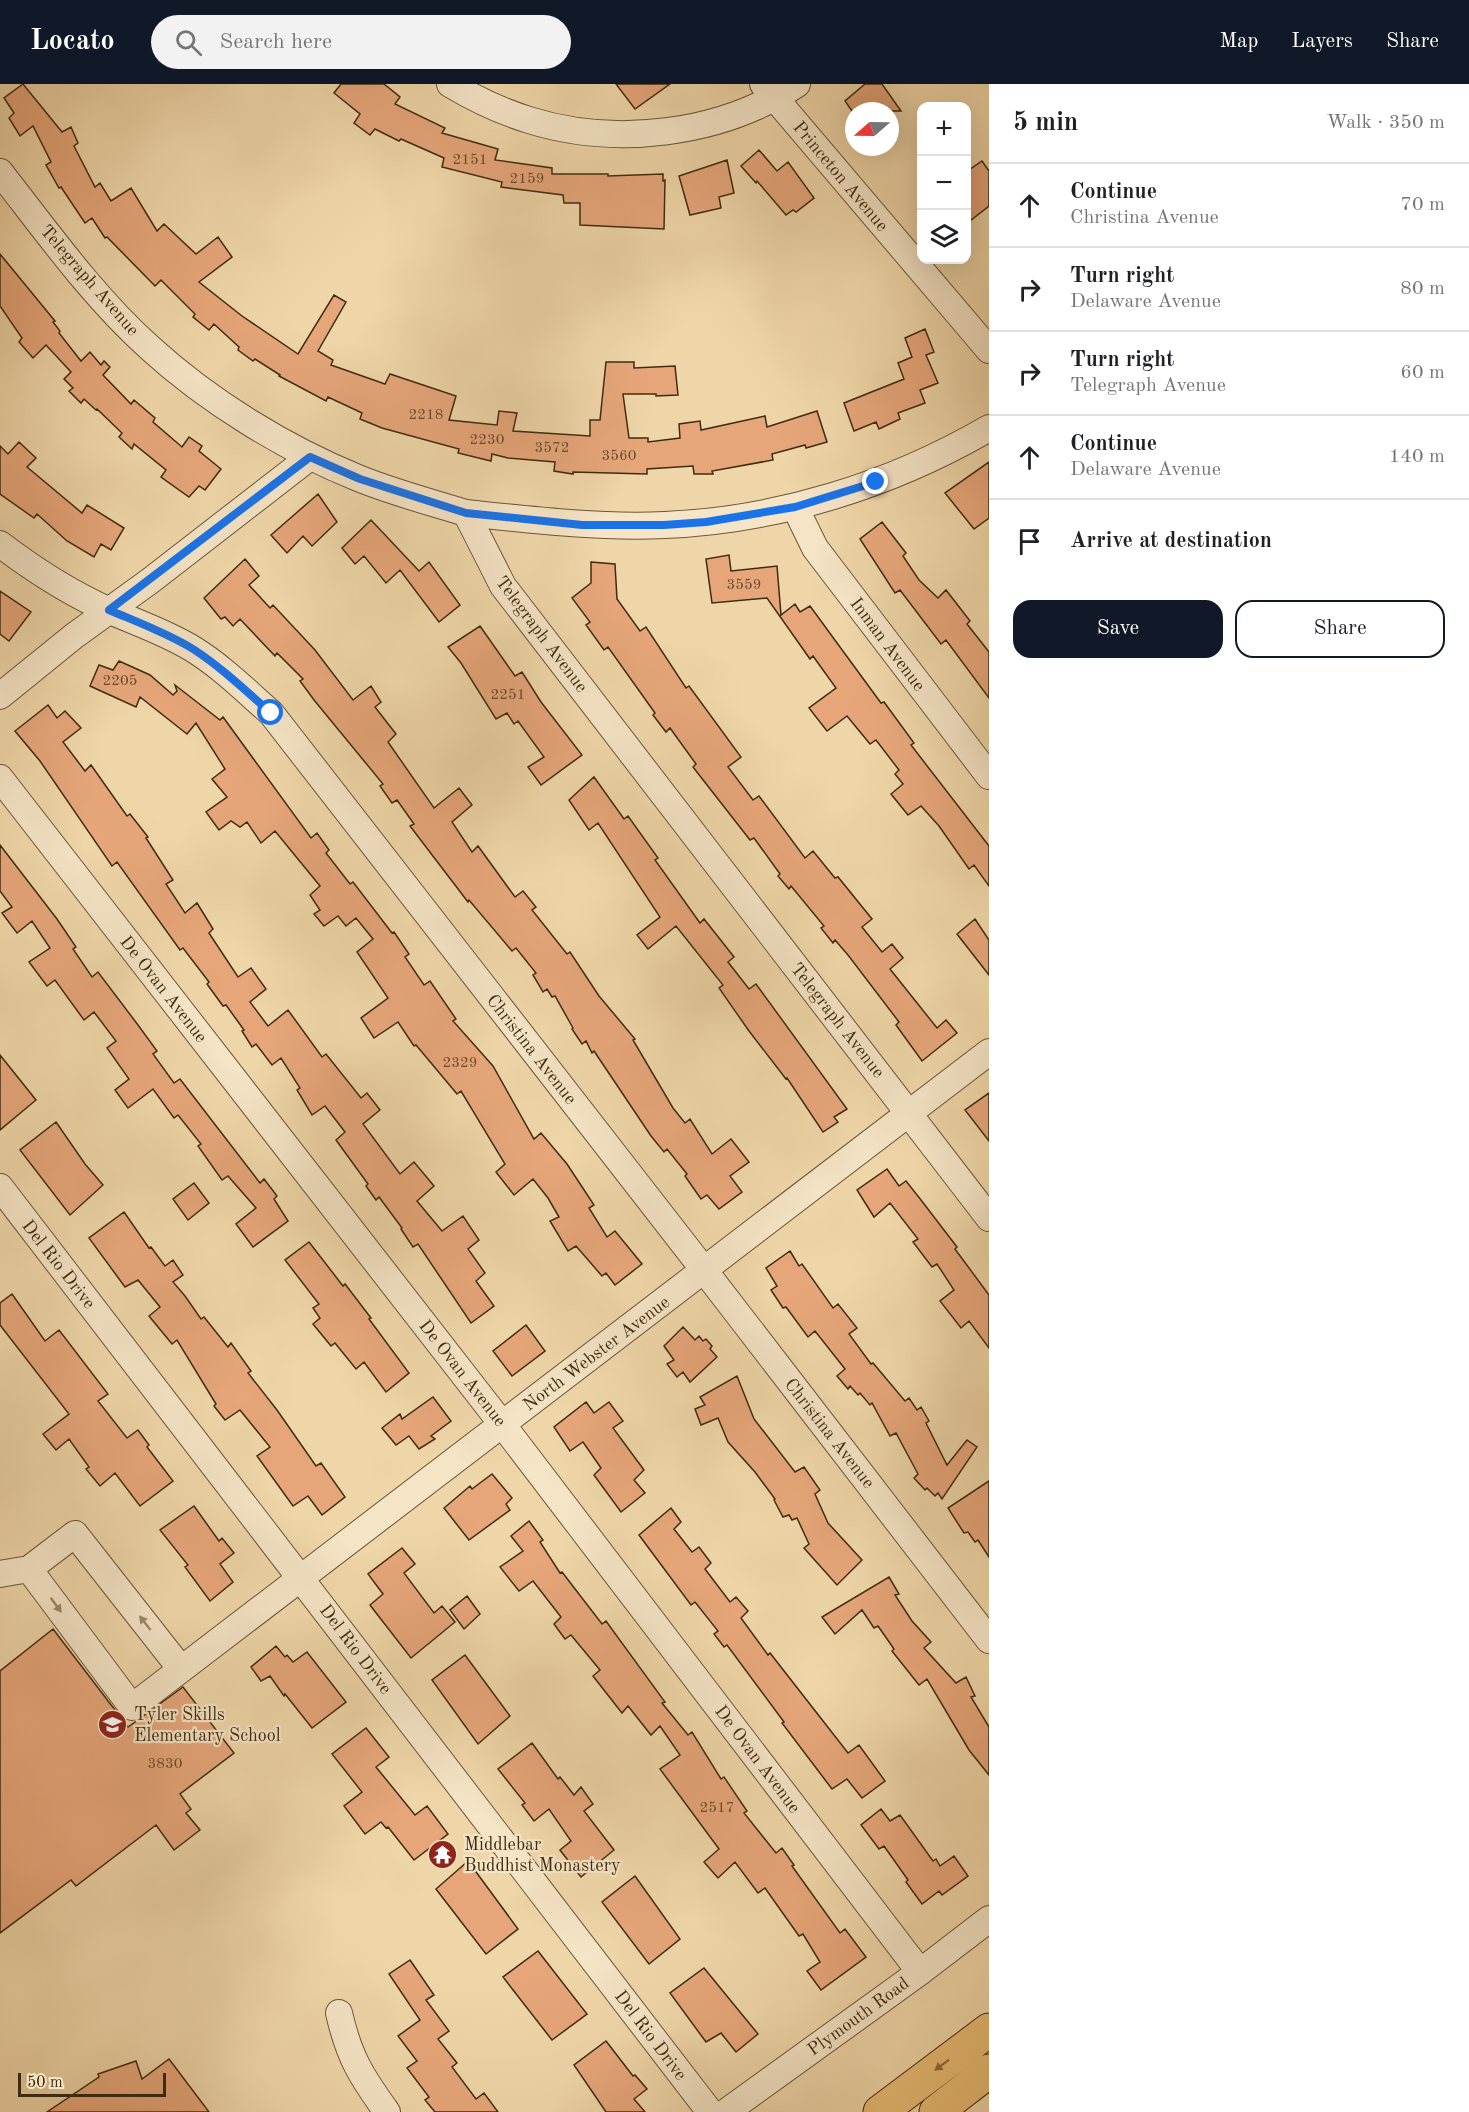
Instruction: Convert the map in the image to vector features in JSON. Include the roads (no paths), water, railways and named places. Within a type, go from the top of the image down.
[{"type":"highway","points":[[880,2112],[989,2030]]},
{"type":"highway","points":[[936,2112],[989,2072]]},
{"type":"street","points":[[450,84],[479,101],[529,120],[564,129],[620,133],[675,130],[704,124],[769,92],[797,84]]},
{"type":"street","name":"Princeton Avenue","points":[[769,92],[989,350]]},
{"type":"street","name":"Telegraph Avenue","points":[[0,171],[105,303],[150,348],[200,389],[310,457],[360,479],[466,513],[503,586],[989,1218]]},
{"type":"street","points":[[466,513],[582,525],[664,525],[706,522],[795,507],[876,482],[960,445],[989,428]]},
{"type":"street","points":[[0,696],[74,636],[310,457]]},
{"type":"street","name":"Inman Avenue","points":[[795,507],[815,548],[989,776]]},
{"type":"street","name":"Christina Avenue","points":[[0,544],[28,565],[73,593],[193,649],[227,674],[271,713],[989,1640]]},
{"type":"street","name":"De Ovan Avenue","points":[[0,778],[502,1424],[920,1972]]},
{"type":"street","name":"North Webster Avenue","points":[[29,1569],[132,1707],[989,1052]]},
{"type":"street","name":"Del Rio Drive","points":[[0,1187],[710,2112]]},
{"type":"street","points":[[0,1574],[29,1569],[75,1534],[181,1669]]},
{"type":"street","name":"Plymouth Road","points":[[726,2112],[920,1972],[989,1919]]},
{"type":"street","points":[[339,2013],[346,2043],[362,2078],[387,2112]]},
{"type":"place","name":"Tyler Skills Elementary School","points":[[113,1724]]},
{"type":"place","name":"Middlebar Buddhist Monastery","points":[[443,1854]]}]
